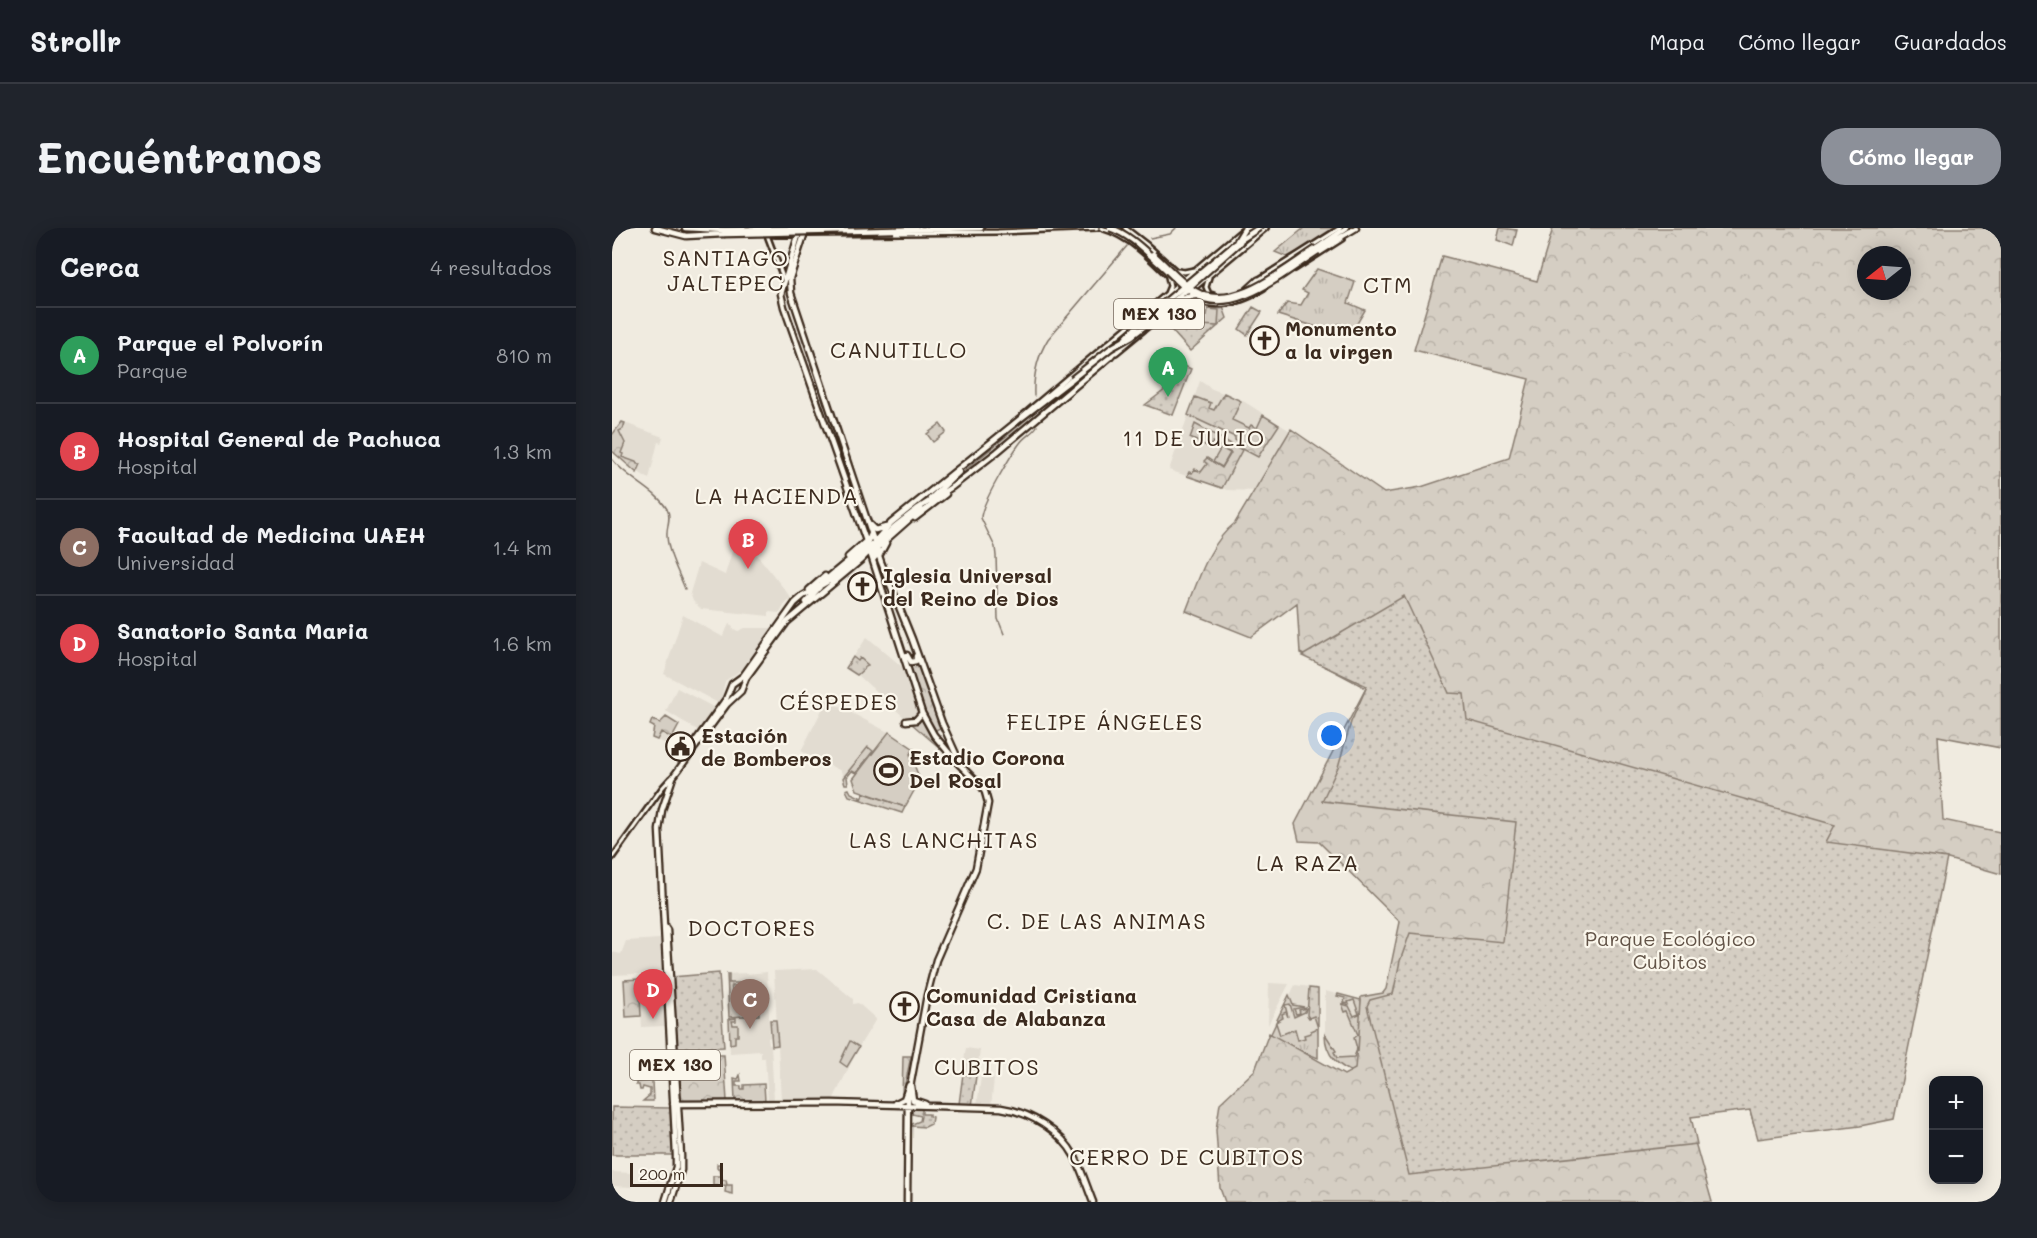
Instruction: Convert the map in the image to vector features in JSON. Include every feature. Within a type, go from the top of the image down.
[{"type":"main road","points":[[655,228],[696,237],[724,232],[843,228]]},
{"type":"main road","points":[[685,228],[724,232],[907,231],[981,228]]},
{"type":"main road","points":[[788,235],[791,233],[790,228]]},
{"type":"main road","points":[[800,228],[801,235],[789,285],[867,518],[871,533],[873,561],[922,713],[934,735],[985,792],[987,798],[987,815],[976,868],[933,970],[910,1083],[908,1202]]},
{"type":"main road","points":[[806,228],[801,235],[781,294],[864,535],[879,556],[942,723],[960,764]]},
{"type":"main road","points":[[813,228],[812,231],[816,234]]},
{"type":"main road","points":[[1110,228],[1128,236],[1192,294],[1215,302],[1248,295],[1346,228]]},
{"type":"main road","points":[[1118,228],[1139,242],[1194,291],[1216,298],[1246,292],[1356,228]]},
{"type":"main road","points":[[1233,245],[1247,228]]},
{"type":"main road","name":"MEX 130","points":[[700,737],[727,704],[741,691],[746,678],[787,622],[796,612],[861,560],[888,526],[1111,348],[1157,317],[1240,242],[1247,228]]},
{"type":"main road","name":"MEX 130","points":[[667,1202],[676,1167],[675,1103],[663,931],[665,927],[659,830],[662,810],[673,777],[726,699],[732,684],[743,676],[788,610],[803,596],[832,579],[900,522],[952,487],[1032,423],[1110,357],[1140,323],[1233,245],[1259,228]]},
{"type":"main road","points":[[1157,317],[1187,297],[1196,296],[1221,302],[1246,291],[1258,280]]},
{"type":"main road","points":[[1087,376],[1110,350],[1108,344]]},
{"type":"main road","points":[[820,410],[829,407]]},
{"type":"main road","points":[[925,505],[955,477],[964,465]]},
{"type":"main road","points":[[873,561],[879,556],[886,543],[952,487]]},
{"type":"main road","points":[[867,518],[875,530],[888,526]]},
{"type":"main road","points":[[864,535],[871,533]]},
{"type":"main road","points":[[803,596],[871,546]]},
{"type":"main road","points":[[861,560],[873,561]]},
{"type":"main road","points":[[796,612],[818,588]]},
{"type":"main road","points":[[896,631],[911,662],[916,659],[912,639]]},
{"type":"main road","points":[[906,721],[916,720],[922,713]]},
{"type":"main road","points":[[891,1105],[904,1099],[910,1083]]},
{"type":"main road","points":[[910,1083],[913,1100],[929,1106]]},
{"type":"main road","points":[[675,1103],[832,1103],[1001,1108],[1018,1111],[1031,1117],[1056,1135],[1068,1148],[1093,1202]]},
{"type":"street","points":[[696,229],[713,228]]},
{"type":"street","points":[[696,237],[1099,228],[1132,242],[1185,292],[1197,300]]},
{"type":"street","points":[[1125,228],[1191,284],[1207,294],[1214,295],[1239,292],[1340,228]]},
{"type":"street","name":"MEX 130","points":[[1020,419],[1025,412],[1247,228]]},
{"type":"street","name":"MEX 130","points":[[1110,357],[1173,306],[1185,292],[1195,287],[1266,228]]},
{"type":"street","points":[[767,235],[784,280]]},
{"type":"street","points":[[1173,306],[1184,300],[1232,304],[1247,299],[1346,235]]},
{"type":"street","points":[[1153,262],[1158,255]]},
{"type":"street","points":[[1157,317],[1161,308],[1185,292],[1202,274],[1206,262]]},
{"type":"street","points":[[1173,268],[1184,272],[1196,270]]},
{"type":"street","points":[[1211,274],[1206,287],[1209,294],[1214,295]]},
{"type":"street","points":[[1167,275],[1170,286],[1167,294]]},
{"type":"street","points":[[1185,279],[1185,292]]},
{"type":"street","points":[[612,858],[673,777]]},
{"type":"shaded area","points":[[1200,381],[1212,389],[1240,399],[1295,434],[1258,491],[1227,490],[1169,470]]},
{"type":"shaded area","points":[[622,422],[663,437],[661,443],[658,442],[649,479],[626,464],[612,451],[612,435]]},
{"type":"shaded area","points":[[738,531],[789,595],[791,599],[786,602],[780,613],[769,612],[769,616],[701,609],[693,601],[690,593],[699,563],[725,575]]},
{"type":"shaded area","points":[[683,615],[723,637],[729,624],[738,631],[745,628],[772,628],[745,667],[725,681],[718,703],[664,674]]},
{"type":"shaded area","points":[[867,637],[906,670],[919,711],[917,717],[907,720],[858,675],[846,668]]},
{"type":"shaded area","points":[[677,688],[715,708],[699,731],[666,711]]},
{"type":"shaded area","points":[[827,700],[888,732],[873,751],[868,747],[843,778],[841,771],[801,751]]},
{"type":"shaded area","points":[[661,732],[675,740],[673,742],[677,745],[673,752],[668,750],[669,745],[657,740]]},
{"type":"shaded area","points":[[660,939],[662,970],[659,973],[612,975],[612,952],[621,954],[626,941]]},
{"type":"shaded area","points":[[817,969],[853,999],[853,1004],[858,1003],[876,1019],[860,1045],[833,1100],[781,1101],[774,971]]},
{"type":"shaded area","points":[[767,972],[770,1037],[768,1038],[771,1044],[774,1100],[768,1101],[765,1058],[761,1058],[761,1051],[730,1053],[727,974]]},
{"type":"shaded area","points":[[662,978],[665,1026],[642,1027],[639,979]]},
{"type":"shaded area","points":[[1269,983],[1289,984],[1268,1025]]},
{"type":"shaded area","points":[[1295,985],[1318,988],[1318,1058],[1269,1038]]},
{"type":"shaded area","points":[[1325,991],[1361,1000],[1357,1074],[1340,1067],[1325,1045]]},
{"type":"shaded area","points":[[966,1048],[980,1050],[976,1076],[962,1074]]},
{"type":"shaded area","points":[[981,1077],[994,1079],[991,1107],[977,1105]]},
{"type":"shaded area","points":[[612,1172],[632,1173],[632,1187],[612,1186]]},
{"type":"green space","points":[[1304,228],[1336,228],[1287,257],[1275,252]]},
{"type":"green space","points":[[1500,228],[1517,230],[1513,246],[1497,240]]},
{"type":"green space","points":[[1553,228],[2001,228],[2001,748],[1938,736],[1943,820],[2000,832],[2001,874],[1941,857],[1924,943],[1837,1113],[1754,1125],[1750,1110],[1687,1114],[1712,1202],[1225,1202],[1220,1188],[1216,1130],[1220,1103],[1255,1070],[1269,1033],[1344,1075],[1355,1069],[1361,997],[1383,993],[1386,989],[1400,922],[1319,842],[1299,841],[1295,824],[1366,688],[1300,653],[1297,603],[1251,637],[1186,611],[1211,552],[1226,531],[1235,523],[1291,429],[1384,493],[1421,487],[1509,458],[1529,379],[1414,350],[1442,256],[1537,281]]},
{"type":"green space","points":[[1317,269],[1355,282],[1348,303],[1365,310],[1355,327],[1338,324],[1333,332],[1278,315],[1287,303],[1301,305],[1308,293],[1302,290]]},
{"type":"green space","points":[[1190,302],[1223,307],[1227,318],[1190,351],[1165,323]]},
{"type":"green space","points":[[1253,307],[1262,312],[1247,335],[1239,329]]},
{"type":"green space","points":[[1208,309],[1219,310],[1218,326],[1199,325],[1200,315],[1207,316]]},
{"type":"green space","points":[[1180,364],[1191,369],[1173,415],[1145,405],[1166,389],[1160,382]]},
{"type":"green space","points":[[1096,365],[986,457],[938,493],[1042,406]]},
{"type":"green space","points":[[1224,393],[1241,401],[1232,420],[1249,428],[1251,425],[1257,428],[1263,415],[1279,425],[1258,457],[1237,446],[1239,443],[1235,437],[1188,415],[1195,397],[1211,403],[1209,408],[1214,410]]},
{"type":"green space","points":[[622,422],[625,423],[623,429],[619,431],[625,443],[621,453],[622,457],[641,464],[637,473],[612,451],[612,435]]},
{"type":"green space","points":[[940,424],[946,432],[933,442],[927,434]]},
{"type":"green space","points":[[1195,424],[1242,450],[1222,488],[1187,476],[1195,469],[1201,472],[1207,464],[1204,461],[1207,458],[1222,468],[1231,453],[1213,442],[1209,447],[1190,438]]},
{"type":"green space","points":[[1221,448],[1230,453],[1222,467],[1213,462]]},
{"type":"green space","name":"Parque Ecológico Cubitos","points":[[1404,596],[1449,693],[1464,694],[1467,720],[1835,825],[1826,842],[1947,858],[1894,1119],[1860,1126],[1758,1139],[1750,1110],[1691,1117],[1697,1144],[1409,1175],[1367,1006],[1370,1000],[1393,994],[1400,961],[1410,933],[1503,942],[1516,822],[1322,801],[1338,767],[1351,722],[1367,686],[1302,656]]},
{"type":"green space","points":[[853,657],[858,661],[860,658],[868,665],[857,675],[846,668]]},
{"type":"green space","points":[[919,662],[942,727],[934,731],[926,715],[909,664]]},
{"type":"green space","points":[[666,717],[679,725],[672,738],[661,732],[657,740],[652,738],[654,727],[650,725],[652,720],[660,723]]},
{"type":"green space","points":[[923,718],[930,732],[948,755],[912,724]]},
{"type":"green space","name":"Estadio Corona Del Rosal","points":[[889,732],[914,749],[910,754],[920,780],[905,807],[857,790],[853,779]]},
{"type":"green space","points":[[868,747],[873,751],[856,773],[852,771],[847,777],[848,784],[845,784],[843,778]]},
{"type":"green space","points":[[849,789],[860,799],[864,793],[905,807],[902,813],[849,796],[846,790]]},
{"type":"green space","points":[[719,973],[724,1047],[677,1049],[672,977]]},
{"type":"green space","points":[[727,974],[729,974],[729,983],[742,983],[742,986],[732,986],[731,999],[740,999],[744,1005],[753,1005],[753,999],[758,999],[759,1015],[729,1017]]},
{"type":"green space","points":[[639,979],[641,1016],[626,1017],[624,980]]},
{"type":"green space","points":[[1309,988],[1318,989],[1318,1028],[1314,1016],[1309,1018],[1307,1015]]},
{"type":"green space","points":[[1338,994],[1361,1000],[1358,1052],[1354,1038],[1358,1035],[1348,1011],[1345,1012],[1342,1004],[1349,1006],[1354,1016],[1359,1014],[1354,1000],[1348,1002],[1349,1004],[1344,1003],[1345,998],[1337,996]]},
{"type":"green space","points":[[1289,995],[1293,1005],[1304,1007],[1294,1009],[1296,1014],[1300,1013],[1299,1010],[1306,1008],[1305,1012],[1294,1017],[1290,1004],[1285,1005],[1288,1017],[1286,1012],[1282,1014],[1283,1018],[1276,1022]]},
{"type":"green space","points":[[736,1018],[736,1021],[732,1021],[733,1025],[738,1025],[738,1036],[735,1036],[735,1043],[730,1044],[729,1019]]},
{"type":"green space","points":[[770,1020],[776,1020],[778,1045],[772,1046]]},
{"type":"green space","points":[[1276,1023],[1280,1035],[1295,1029],[1298,1040],[1305,1038],[1304,1035],[1318,1028],[1318,1058],[1269,1038]]},
{"type":"green space","points":[[1325,1034],[1336,1051],[1334,1052],[1337,1058],[1354,1057],[1358,1052],[1357,1074],[1334,1060],[1327,1049]]},
{"type":"green space","points":[[850,1041],[859,1047],[847,1067],[840,1062]]},
{"type":"green space","points":[[679,1055],[724,1055],[727,1101],[681,1101]]},
{"type":"green space","points":[[903,1056],[911,1056],[902,1099]]},
{"type":"green space","points":[[963,1074],[976,1076],[972,1106],[959,1104]]},
{"type":"green space","points":[[740,1075],[741,1081],[736,1081],[736,1086],[741,1086],[741,1089],[744,1089],[744,1085],[764,1084],[765,1101],[735,1101],[734,1078],[738,1079]]},
{"type":"green space","points":[[652,1081],[653,1101],[643,1101],[650,1095],[650,1089],[643,1087],[640,1090],[636,1082]]},
{"type":"green space","points":[[612,1107],[670,1108],[672,1110],[673,1155],[612,1155]]},
{"type":"green space","points":[[912,1108],[922,1108],[922,1114],[929,1114],[932,1117],[931,1124],[925,1127],[912,1126],[920,1121],[921,1116],[912,1114]]},
{"type":"green space","points":[[717,1164],[720,1164],[722,1180],[726,1180],[727,1185],[732,1185],[732,1194],[725,1192],[726,1185],[713,1186],[713,1176],[720,1176]]},
{"type":"waterway","points":[[1150,238],[1170,234],[1176,228]]},
{"type":"waterway","points":[[1034,396],[1036,366],[1048,339],[1127,246]]},
{"type":"waterway","points":[[1004,634],[998,619],[995,547],[981,518],[982,511],[991,491],[1020,443],[1037,426]]},
{"type":"waterway","points":[[612,459],[655,495],[667,509],[668,543],[685,589]]},
{"type":"place","name":"Monumento a la virgen","points":[[1264,341]]},
{"type":"place","name":"Parque el Polvorín","points":[[1168,397]]},
{"type":"place","name":"Hospital General de Pachuca","points":[[748,569]]},
{"type":"place","name":"Iglesia Universal del Reino de Dios","points":[[862,587]]},
{"type":"place","name":"Estación de Bomberos","points":[[680,747]]},
{"type":"place","name":"Estadio Corona Del Rosal","points":[[888,770]]},
{"type":"place","name":"Comunidad Cristiana Casa de Alabanza","points":[[905,1007]]},
{"type":"place","name":"Sanatorio Santa Maria","points":[[653,1019]]},
{"type":"place","name":"Facultad de Medicina UAEH","points":[[750,1029]]},
{"type":"district","name":"SANTIAGO JALTEPEC","points":[[726,270]]},
{"type":"district","name":"CTM","points":[[1388,285]]},
{"type":"district","name":"CANUTILLO","points":[[899,350]]},
{"type":"district","name":"11 DE JULIO","points":[[1194,438]]},
{"type":"district","name":"LA HACIENDA","points":[[777,496]]},
{"type":"district","name":"CÉSPEDES","points":[[839,702]]},
{"type":"district","name":"FELIPE ÁNGELES","points":[[1105,722]]},
{"type":"district","name":"LAS LANCHITAS","points":[[944,840]]},
{"type":"district","name":"LA RAZA","points":[[1308,863]]},
{"type":"district","name":"C. DE LAS ANIMAS","points":[[1097,921]]},
{"type":"district","name":"DOCTORES","points":[[752,928]]},
{"type":"district","name":"CUBITOS","points":[[987,1067]]},
{"type":"district","name":"CERRO DE CUBITOS","points":[[1187,1157]]}]
